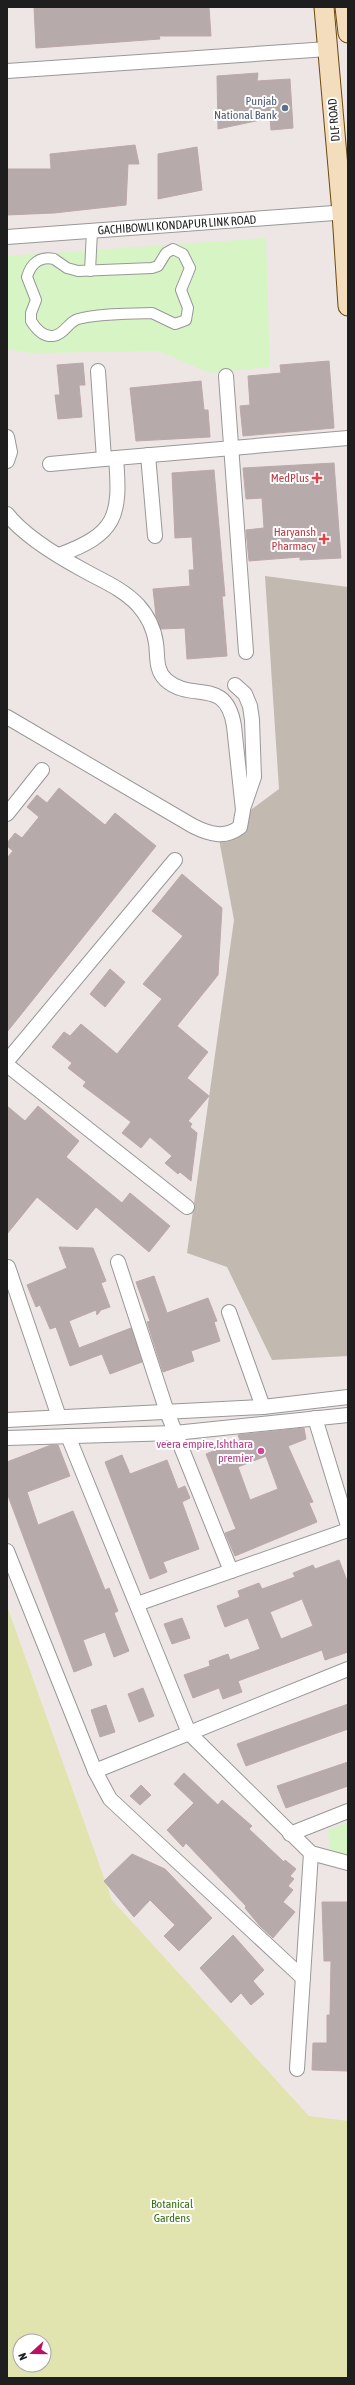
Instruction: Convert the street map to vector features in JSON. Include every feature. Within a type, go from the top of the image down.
[{"type":"main road","name":"DLF ROAD","points":[[324,7],[345,212],[348,306]]},
{"type":"main road","points":[[346,7],[348,33]]},
{"type":"street","points":[[7,71],[328,48]]},
{"type":"street","name":"GACHIBOWLI KONDAPUR LINK ROAD","points":[[7,237],[345,212]]},
{"type":"street","points":[[90,271],[92,231]]},
{"type":"street","points":[[168,250],[177,250],[183,254],[190,268],[181,290],[188,308],[188,316],[182,322],[175,324],[159,314],[152,313],[86,318],[74,320],[55,336],[48,336],[36,329],[30,318],[36,300],[27,277],[34,263],[48,258],[54,259],[67,268],[90,271],[154,267],[160,264],[168,250]]},
{"type":"street","points":[[59,555],[91,542],[108,526],[118,495],[110,459],[98,371]]},
{"type":"street","points":[[226,376],[246,652]]},
{"type":"street","points":[[7,437],[10,452],[7,461]]},
{"type":"street","points":[[50,464],[348,438]]},
{"type":"street","points":[[148,455],[155,536]]},
{"type":"street","points":[[7,514],[21,528],[59,555],[114,586],[139,606],[153,631],[159,668],[165,679],[180,687],[213,693],[228,705],[232,714],[234,726],[243,810]]},
{"type":"street","points":[[7,717],[205,832],[215,834],[234,831],[240,826],[243,810],[254,777],[254,752],[250,706],[245,694],[235,685]]},
{"type":"street","points":[[7,814],[42,770]]},
{"type":"street","points":[[7,1061],[175,860]]},
{"type":"street","points":[[7,1065],[187,1207]]},
{"type":"street","points":[[118,1262],[167,1412],[231,1571]]},
{"type":"street","points":[[8,1267],[59,1417]]},
{"type":"street","points":[[229,1312],[262,1407]]},
{"type":"street","points":[[7,1420],[262,1407],[348,1397]]},
{"type":"street","points":[[7,1438],[175,1433],[348,1415]]},
{"type":"street","points":[[315,1418],[348,1526]]},
{"type":"street","points":[[68,1436],[189,1733],[311,1854],[348,1863]]},
{"type":"street","points":[[137,1604],[348,1530]]},
{"type":"street","points":[[7,1551],[95,1771],[110,1799],[303,1978]]},
{"type":"street","points":[[95,1771],[348,1669]]},
{"type":"street","points":[[290,1834],[348,1812]]},
{"type":"street","points":[[297,2070],[311,1854]]},
{"type":"shaded area","points":[[265,576],[348,587],[348,1356],[272,1360],[227,1267],[187,1253],[234,920],[218,834],[279,789]]},
{"type":"green space","points":[[266,238],[270,367],[209,373],[158,351],[30,353],[7,349],[7,256]]},
{"type":"green space","name":"Botanical Gardens","points":[[7,1606],[112,1900],[309,2116],[348,2121],[348,2378],[7,2378]]},
{"type":"green space","points":[[348,1822],[348,1855],[330,1852],[328,1830]]},
{"type":"building","points":[[34,7],[209,7],[211,36],[159,36],[160,39],[36,48]]},
{"type":"building","points":[[258,73],[257,81],[290,79],[293,128],[271,130],[270,118],[218,129],[217,76]]},
{"type":"building","points":[[135,145],[139,164],[128,164],[126,205],[54,213],[7,215],[7,169],[51,169],[50,154]]},
{"type":"building","points":[[197,147],[202,190],[158,199],[158,154]]},
{"type":"building","points":[[329,361],[334,428],[243,436],[240,406],[250,405],[248,376],[281,373],[280,365]]},
{"type":"building","points":[[83,363],[85,385],[79,385],[82,417],[58,419],[55,395],[60,395],[57,365]]},
{"type":"building","points":[[201,381],[204,410],[208,410],[210,437],[136,441],[130,388]]},
{"type":"building","points":[[334,463],[341,558],[300,560],[300,557],[249,561],[246,530],[264,528],[262,498],[246,499],[243,468]]},
{"type":"building","points":[[214,470],[225,596],[222,596],[227,656],[187,659],[185,628],[161,629],[156,616],[153,589],[190,586],[189,570],[194,570],[192,537],[175,538],[172,473]]},
{"type":"building","points":[[59,788],[105,825],[115,813],[156,846],[7,1032],[7,858],[13,851],[7,846],[7,843],[15,833],[22,838],[39,817],[27,807],[37,795],[47,803]]},
{"type":"building","points":[[182,874],[222,908],[218,975],[177,1026],[208,1052],[187,1078],[209,1096],[188,1121],[192,1124],[190,1127],[197,1133],[191,1181],[180,1172],[178,1174],[165,1163],[172,1156],[150,1137],[141,1148],[122,1133],[131,1122],[83,1086],[86,1082],[68,1068],[72,1063],[52,1047],[64,1032],[70,1036],[81,1024],[117,1054],[162,999],[143,984],[183,936],[152,911]]},
{"type":"building","points":[[110,969],[125,982],[105,1007],[90,994]]},
{"type":"building","points":[[7,1106],[25,1121],[38,1106],[79,1141],[66,1157],[122,1203],[130,1193],[170,1226],[149,1252],[96,1207],[77,1230],[37,1197],[7,1234]]},
{"type":"building","points":[[59,1247],[93,1248],[106,1281],[101,1283],[110,1307],[101,1310],[97,1315],[96,1310],[69,1321],[79,1348],[131,1328],[142,1362],[110,1374],[102,1354],[70,1366],[56,1327],[50,1329],[40,1305],[36,1307],[27,1285],[67,1268]]},
{"type":"building","points":[[154,1276],[167,1313],[208,1298],[217,1321],[214,1322],[220,1341],[191,1351],[194,1361],[163,1372],[147,1322],[150,1321],[136,1282]]},
{"type":"building","points":[[304,1428],[306,1439],[288,1446],[313,1502],[309,1503],[317,1522],[235,1556],[225,1533],[236,1529],[206,1454],[240,1440],[238,1435]],"holes":[[[266,1456],[278,1489],[250,1500],[238,1467]]]},
{"type":"building","points":[[51,1445],[58,1445],[70,1476],[27,1492],[38,1525],[73,1511],[105,1590],[109,1588],[118,1611],[114,1613],[129,1651],[114,1657],[105,1632],[83,1640],[92,1665],[74,1672],[7,1493],[7,1462]]},
{"type":"building","points":[[122,1455],[130,1474],[167,1460],[178,1489],[185,1486],[190,1498],[182,1502],[199,1549],[163,1562],[167,1572],[150,1579],[105,1462]]},
{"type":"building","points":[[339,1560],[348,1583],[348,1652],[325,1660],[322,1650],[238,1681],[242,1692],[223,1699],[219,1688],[193,1698],[184,1675],[210,1666],[209,1661],[228,1654],[230,1660],[260,1649],[248,1618],[225,1627],[217,1606],[240,1597],[238,1591],[259,1583],[262,1589],[295,1577],[293,1573],[313,1565],[315,1569]],"holes":[[[302,1599],[313,1626],[281,1639],[270,1612]]]},
{"type":"building","points":[[182,1618],[190,1638],[172,1644],[164,1624]]},
{"type":"building","points":[[143,1688],[154,1716],[139,1722],[128,1694]]},
{"type":"building","points":[[348,1704],[348,1729],[246,1766],[237,1744]]},
{"type":"building","points":[[106,1705],[115,1732],[100,1737],[91,1710]]},
{"type":"building","points":[[348,1762],[348,1786],[286,1808],[277,1786]]},
{"type":"building","points":[[184,1773],[218,1805],[222,1800],[252,1826],[249,1829],[284,1862],[285,1860],[296,1869],[290,1876],[294,1879],[288,1886],[293,1890],[283,1902],[295,1912],[273,1938],[260,1926],[245,1908],[246,1906],[186,1843],[183,1847],[167,1830],[194,1803],[174,1784]]},
{"type":"building","points":[[141,1785],[151,1795],[140,1805],[130,1796]]},
{"type":"building","points":[[132,1854],[165,1869],[212,1918],[179,1951],[164,1936],[175,1925],[150,1900],[134,1917],[104,1881]]},
{"type":"building","points":[[322,1902],[348,1902],[348,2071],[312,2070],[313,2043],[327,2043],[327,2015],[330,2015],[331,1961],[324,1961]]},
{"type":"building","points":[[233,1935],[264,1970],[253,1981],[264,1994],[251,2005],[241,1993],[231,2003],[200,1968]]},
{"type":"place","name":"Punjab National Bank","points":[[285,108]]},
{"type":"place","name":"MedPlus","points":[[317,478]]},
{"type":"place","name":"Haryansh Pharmacy","points":[[324,539]]},
{"type":"place","name":"veera empire,Ishthara premier","points":[[261,1451]]}]
